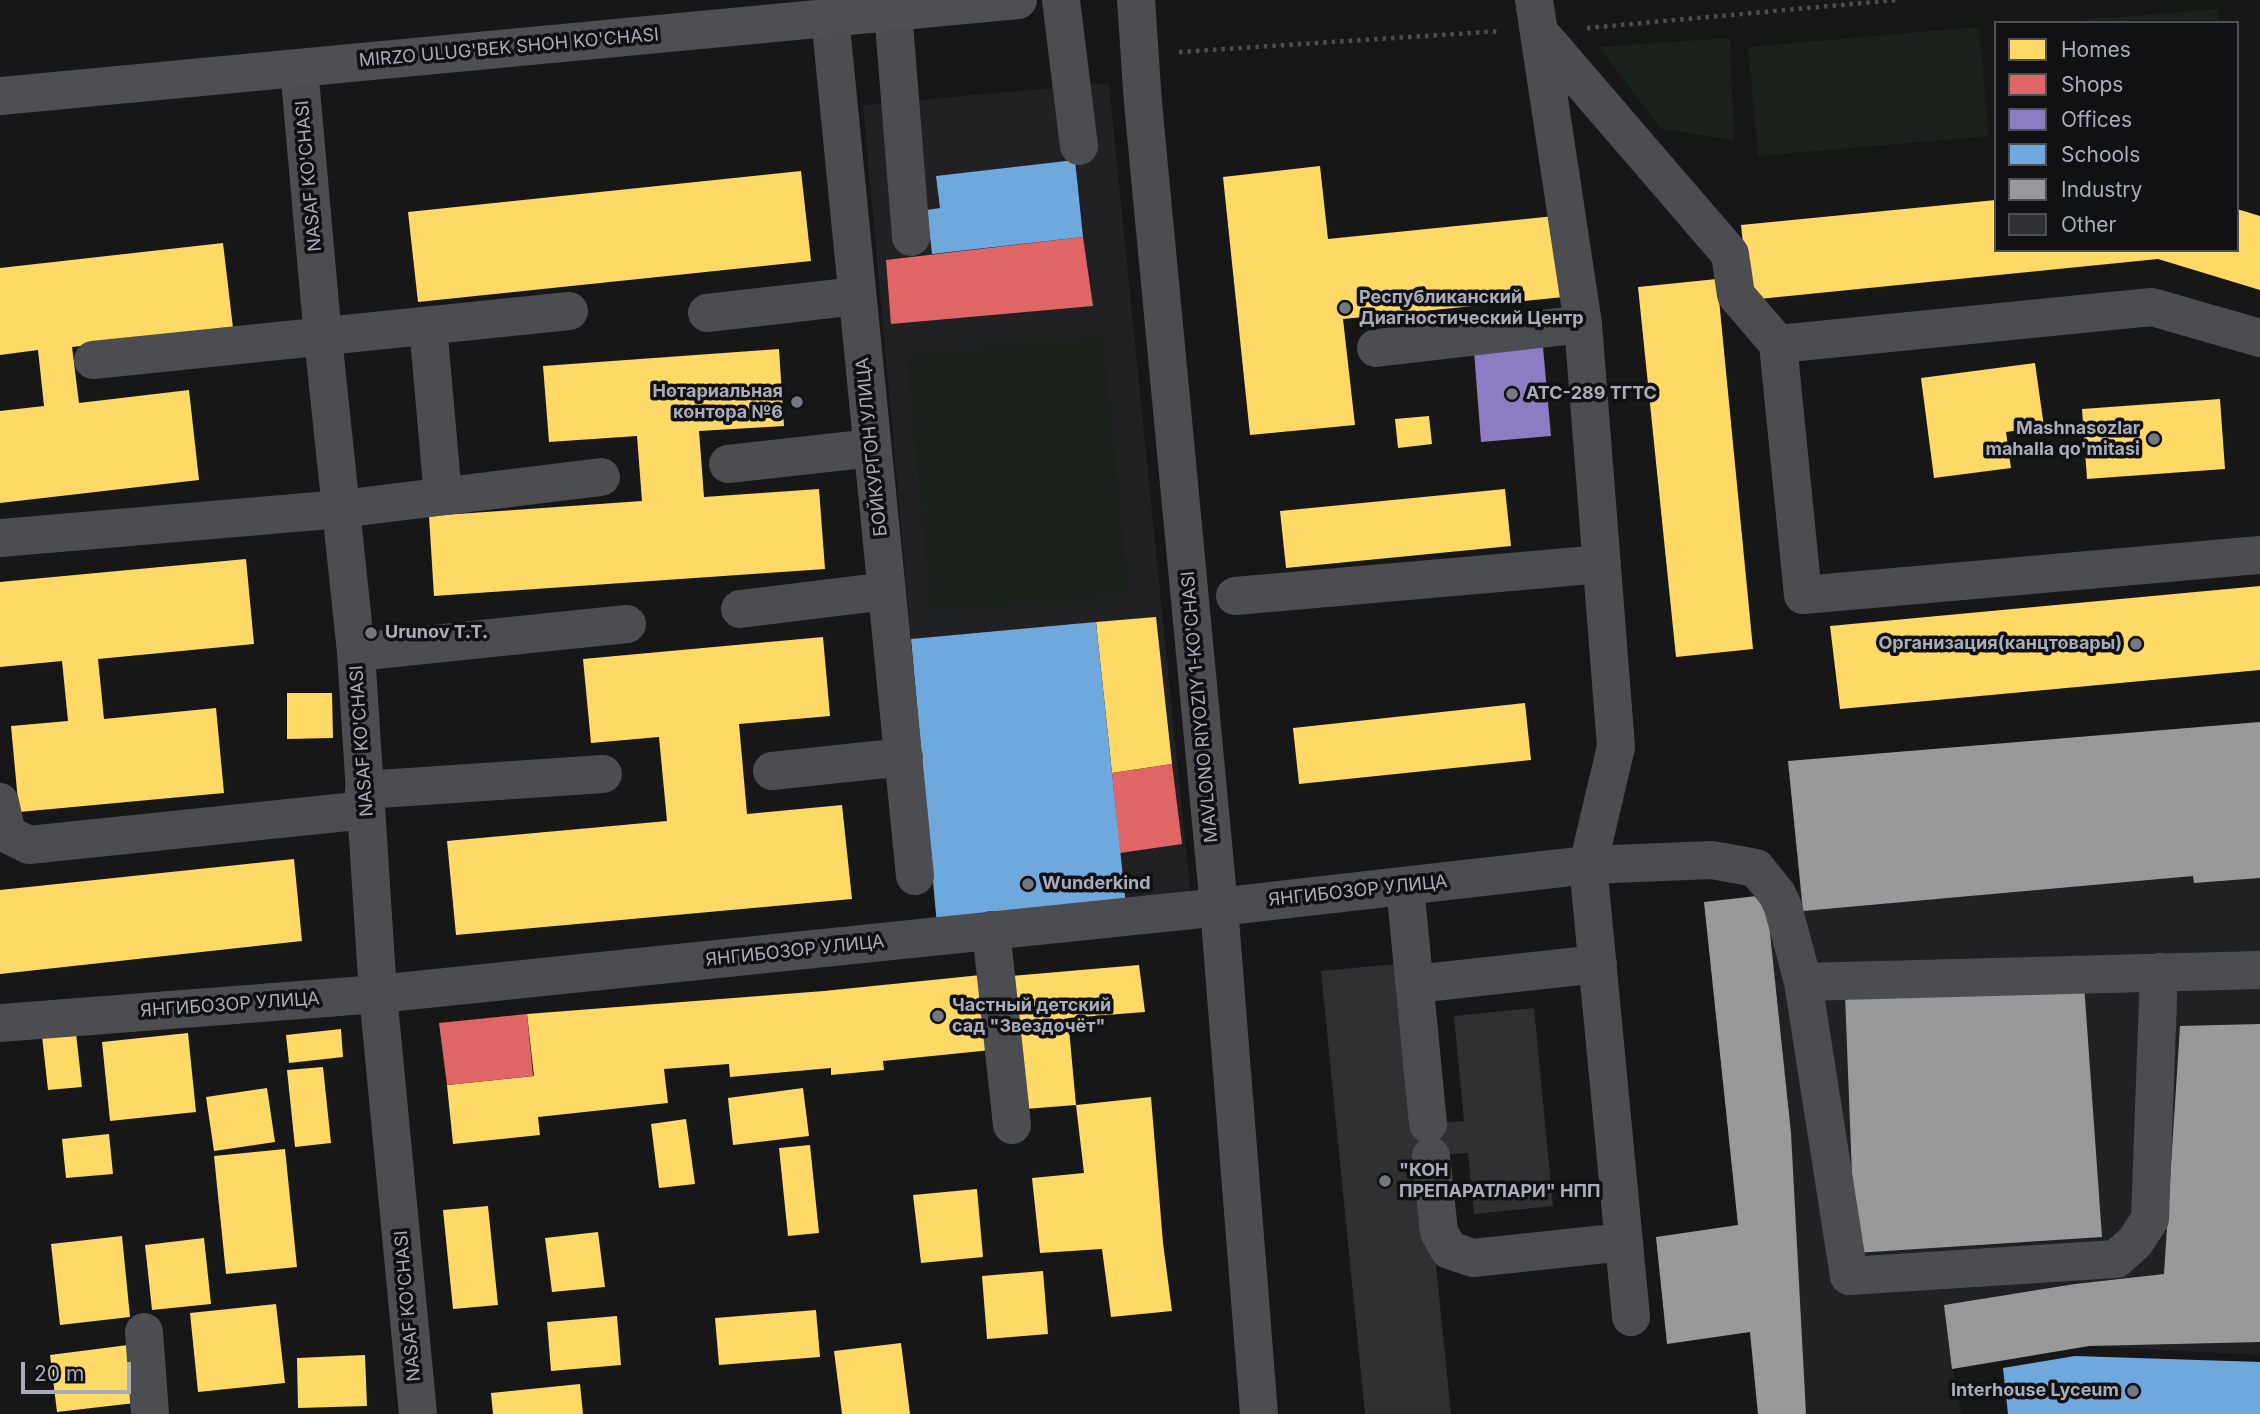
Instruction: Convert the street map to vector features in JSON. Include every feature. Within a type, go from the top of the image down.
[{"type":"main road","name":"MIRZO ULUG'BEK SHOH KO'CHASI","points":[[0,96],[1018,0]]},
{"type":"street","points":[[1061,0],[1079,146]]},
{"type":"street","name":"MAVLONO RIYOZIY 1-KO'CHASI","points":[[1136,0],[1144,117],[1219,907],[1259,1414]]},
{"type":"street","points":[[893,11],[911,237]]},
{"type":"street","points":[[1536,16],[1583,324],[1616,747],[1588,865],[1631,1317]]},
{"type":"street","points":[[1536,16],[1730,254],[1736,295],[1778,344],[1803,595],[2260,555]]},
{"type":"street","name":"БОЙКУРГОН УЛИЦА","points":[[830,18],[915,876]]},
{"type":"street","name":"NASAF KO'CHASI","points":[[299,68],[323,338],[356,652],[378,994],[418,1414]]},
{"type":"street","points":[[707,313],[857,296]]},
{"type":"street","points":[[1778,344],[2152,307],[2260,338]]},
{"type":"street","points":[[93,360],[569,311]]},
{"type":"street","points":[[1376,348],[1583,324]]},
{"type":"street","points":[[428,326],[443,496]]},
{"type":"street","points":[[729,464],[872,448]]},
{"type":"street","points":[[0,538],[341,509],[601,477]]},
{"type":"street","points":[[1235,596],[1602,564]]},
{"type":"street","points":[[740,609],[887,592]]},
{"type":"street","points":[[356,652],[627,624]]},
{"type":"street","points":[[772,771],[904,757]]},
{"type":"street","points":[[0,802],[7,834],[29,845],[365,800],[603,774]]},
{"type":"street","name":"ЯНГИБОЗОР УЛИЦА","points":[[0,1023],[378,994],[1219,907],[1588,865],[1712,860],[1756,868],[1777,894],[1783,907],[1803,982],[1849,1276],[2116,1259],[2135,1242],[2150,1219],[2159,972]]},
{"type":"street","points":[[1405,886],[1438,1232],[1449,1250],[1473,1258],[1624,1242]]},
{"type":"street","points":[[990,930],[1012,1125]]},
{"type":"street","points":[[1415,984],[1598,964]]},
{"type":"street","points":[[1803,982],[2260,970]]},
{"type":"street","points":[[144,1332],[150,1414]]},
{"type":"shaded area","points":[[2218,9],[2219,21],[2071,21]]},
{"type":"shaded area","points":[[1979,27],[1989,136],[1758,156],[1748,47]]},
{"type":"shaded area","points":[[1730,38],[1734,140],[1661,129],[1599,47]]},
{"type":"shaded area","points":[[1109,83],[1192,910],[938,936],[863,105]]},
{"type":"shaded area","points":[[1103,337],[1129,594],[931,612],[906,354]]},
{"type":"shaded area","points":[[2260,723],[2260,1355],[2089,1346],[1953,1369],[1961,1414],[1758,1414],[1704,902],[1800,891],[1788,761]]},
{"type":"building: Homes","name":"Республиканский Диагностический Центр","points":[[1320,166],[1328,239],[1555,216],[1564,297],[1343,319],[1355,425],[1250,435],[1223,177]]},
{"type":"building: Homes","points":[[801,171],[811,261],[418,302],[408,212]]},
{"type":"building: Homes","points":[[1994,200],[1994,252],[2239,252],[2239,210],[2260,216],[2260,290],[2158,259],[1749,300],[1741,225]]},
{"type":"building: Homes","points":[[223,243],[233,328],[72,347],[79,403],[189,390],[199,480],[0,503],[0,411],[44,406],[38,350],[0,355],[0,268]]},
{"type":"building: Homes","points":[[1717,279],[1753,649],[1676,657],[1638,287]]},
{"type":"building: Homes","points":[[779,349],[784,426],[699,431],[704,497],[819,489],[825,569],[434,596],[429,516],[642,501],[637,436],[549,442],[543,366]]},
{"type":"building: Homes","points":[[2035,363],[2044,427],[2006,432],[2011,468],[1934,478],[1921,378]]},
{"type":"building: Homes","name":"Mashnasozlar mahalla qo'mitasi","points":[[2220,399],[2225,469],[2087,479],[2082,409]]},
{"type":"building: Homes","points":[[1429,416],[1432,444],[1398,448],[1395,419]]},
{"type":"building: Homes","points":[[1505,489],[1511,546],[1286,568],[1280,511]]},
{"type":"building: Homes","points":[[246,559],[254,644],[98,659],[104,719],[216,708],[224,793],[19,812],[11,726],[68,721],[62,661],[0,667],[0,582]]},
{"type":"building: Homes","points":[[2260,586],[2260,670],[1840,709],[1830,626]]},
{"type":"building: Homes","points":[[1156,617],[1172,764],[1112,773],[1096,622]]},
{"type":"building: Homes","points":[[823,637],[830,716],[739,724],[747,814],[842,805],[852,899],[456,935],[447,841],[667,821],[659,737],[591,743],[583,659]]},
{"type":"building: Homes","points":[[287,693],[332,693],[333,738],[287,739]]},
{"type":"building: Homes","points":[[1525,703],[1531,760],[1299,784],[1293,728]]},
{"type":"building: Homes","points":[[294,859],[302,941],[0,974],[0,890]]},
{"type":"building: Homes","points":[[1139,965],[1145,1012],[1068,1018],[1076,1105],[1025,1109],[1011,976]]},
{"type":"building: Homes","points":[[981,975],[991,1050],[883,1061],[884,1070],[831,1075],[831,1068],[730,1077],[729,1064],[664,1069],[668,1103],[538,1117],[540,1135],[453,1144],[447,1085],[534,1076],[527,1014],[824,991]]},
{"type":"building: Homes","points":[[341,1029],[343,1057],[289,1063],[286,1035]]},
{"type":"building: Homes","points":[[76,1033],[82,1087],[48,1090],[42,1036]]},
{"type":"building: Homes","points":[[188,1033],[196,1112],[110,1121],[102,1042]]},
{"type":"building: Homes","points":[[323,1067],[331,1143],[295,1147],[287,1070]]},
{"type":"building: Homes","points":[[267,1088],[275,1142],[214,1151],[206,1097]]},
{"type":"building: Homes","points":[[803,1088],[809,1136],[733,1145],[728,1098]]},
{"type":"building: Homes","points":[[1151,1097],[1163,1243],[1172,1311],[1111,1317],[1102,1249],[1040,1253],[1032,1178],[1084,1173],[1076,1105]]},
{"type":"building: Homes","points":[[686,1119],[695,1184],[659,1188],[651,1124]]},
{"type":"building: Homes","points":[[109,1134],[113,1174],[66,1178],[62,1139]]},
{"type":"building: Homes","points":[[810,1145],[819,1233],[788,1236],[779,1148]]},
{"type":"building: Homes","points":[[285,1149],[297,1267],[226,1274],[214,1156]]},
{"type":"building: Homes","points":[[977,1189],[983,1257],[921,1263],[913,1195]]},
{"type":"building: Homes","points":[[488,1206],[498,1305],[453,1309],[443,1210]]},
{"type":"building: Homes","points":[[598,1232],[605,1287],[552,1292],[545,1238]]},
{"type":"building: Homes","points":[[122,1236],[130,1317],[60,1325],[51,1244]]},
{"type":"building: Homes","points":[[204,1238],[211,1304],[152,1310],[145,1245]]},
{"type":"building: Homes","points":[[1043,1271],[1048,1334],[987,1339],[982,1276]]},
{"type":"building: Homes","points":[[276,1304],[285,1383],[198,1392],[190,1313]]},
{"type":"building: Homes","points":[[816,1310],[820,1357],[719,1365],[715,1318]]},
{"type":"building: Homes","points":[[617,1316],[621,1365],[551,1371],[547,1322]]},
{"type":"building: Homes","points":[[901,1343],[910,1414],[842,1414],[834,1351]]},
{"type":"building: Homes","points":[[128,1345],[135,1403],[57,1412],[50,1355]]},
{"type":"building: Homes","points":[[365,1355],[367,1406],[298,1408],[297,1358]]},
{"type":"building: Homes","points":[[580,1384],[583,1414],[493,1414],[491,1393]]},
{"type":"building: Shops","points":[[1083,237],[1093,306],[891,324],[886,260]]},
{"type":"building: Shops","points":[[1172,764],[1182,844],[1120,853],[1112,773]]},
{"type":"building: Shops","points":[[527,1014],[533,1076],[447,1085],[439,1023]]},
{"type":"building: Offices","name":"АТС-289 ТГТС","points":[[1543,347],[1551,436],[1481,442],[1474,351]]},
{"type":"building: Schools","points":[[1075,160],[1083,237],[932,254],[927,210],[940,208],[936,176]]},
{"type":"building: Schools","points":[[1096,622],[1127,915],[938,936],[911,639]]},
{"type":"building: Schools","name":"Interhouse Lyceum","points":[[2075,1356],[2260,1362],[2260,1414],[2008,1414],[2003,1368]]},
{"type":"building: Industry","points":[[2260,722],[2260,878],[2194,883],[2193,876],[1803,911],[1788,761]]},
{"type":"building: Industry","points":[[1766,895],[1791,1133],[1806,1414],[1758,1414],[1750,1332],[1667,1344],[1656,1237],[1738,1225],[1704,902]]},
{"type":"building: Industry","points":[[2084,984],[2102,1237],[1855,1253],[1845,995]]},
{"type":"building: Industry","points":[[2260,1024],[2260,1342],[2089,1346],[1952,1369],[1944,1305],[2075,1284],[2164,1274],[2180,1026]]},
{"type":"building: Other","name":"\"КОН ПРЕПАРАТЛАРИ\" НПП","points":[[1407,963],[1423,1124],[1464,1121],[1454,1016],[1534,1008],[1553,1206],[1474,1214],[1468,1153],[1425,1156],[1451,1414],[1365,1414],[1321,971]]},
{"type":"place","name":"Республиканский Диагностический Центр","points":[[1345,308]]},
{"type":"place","name":"АТС-289 ТГТС","points":[[1512,394]]},
{"type":"place","name":"Нотариальная контора №6","points":[[797,402]]},
{"type":"place","name":"Mashnasozlar mahalla qo'mitasi","points":[[2154,439]]},
{"type":"place","name":"Urunov T.T.","points":[[371,633]]},
{"type":"place","name":"Организация(канцтовары)","points":[[2136,644]]},
{"type":"place","name":"Wunderkind","points":[[1028,884]]},
{"type":"place","name":"Частный детский сад \"Звездочёт\"","points":[[938,1016]]},
{"type":"place","name":"\"КОН ПРЕПАРАТЛАРИ\" НПП","points":[[1385,1181]]},
{"type":"place","name":"Interhouse Lyceum","points":[[2133,1391]]}]
